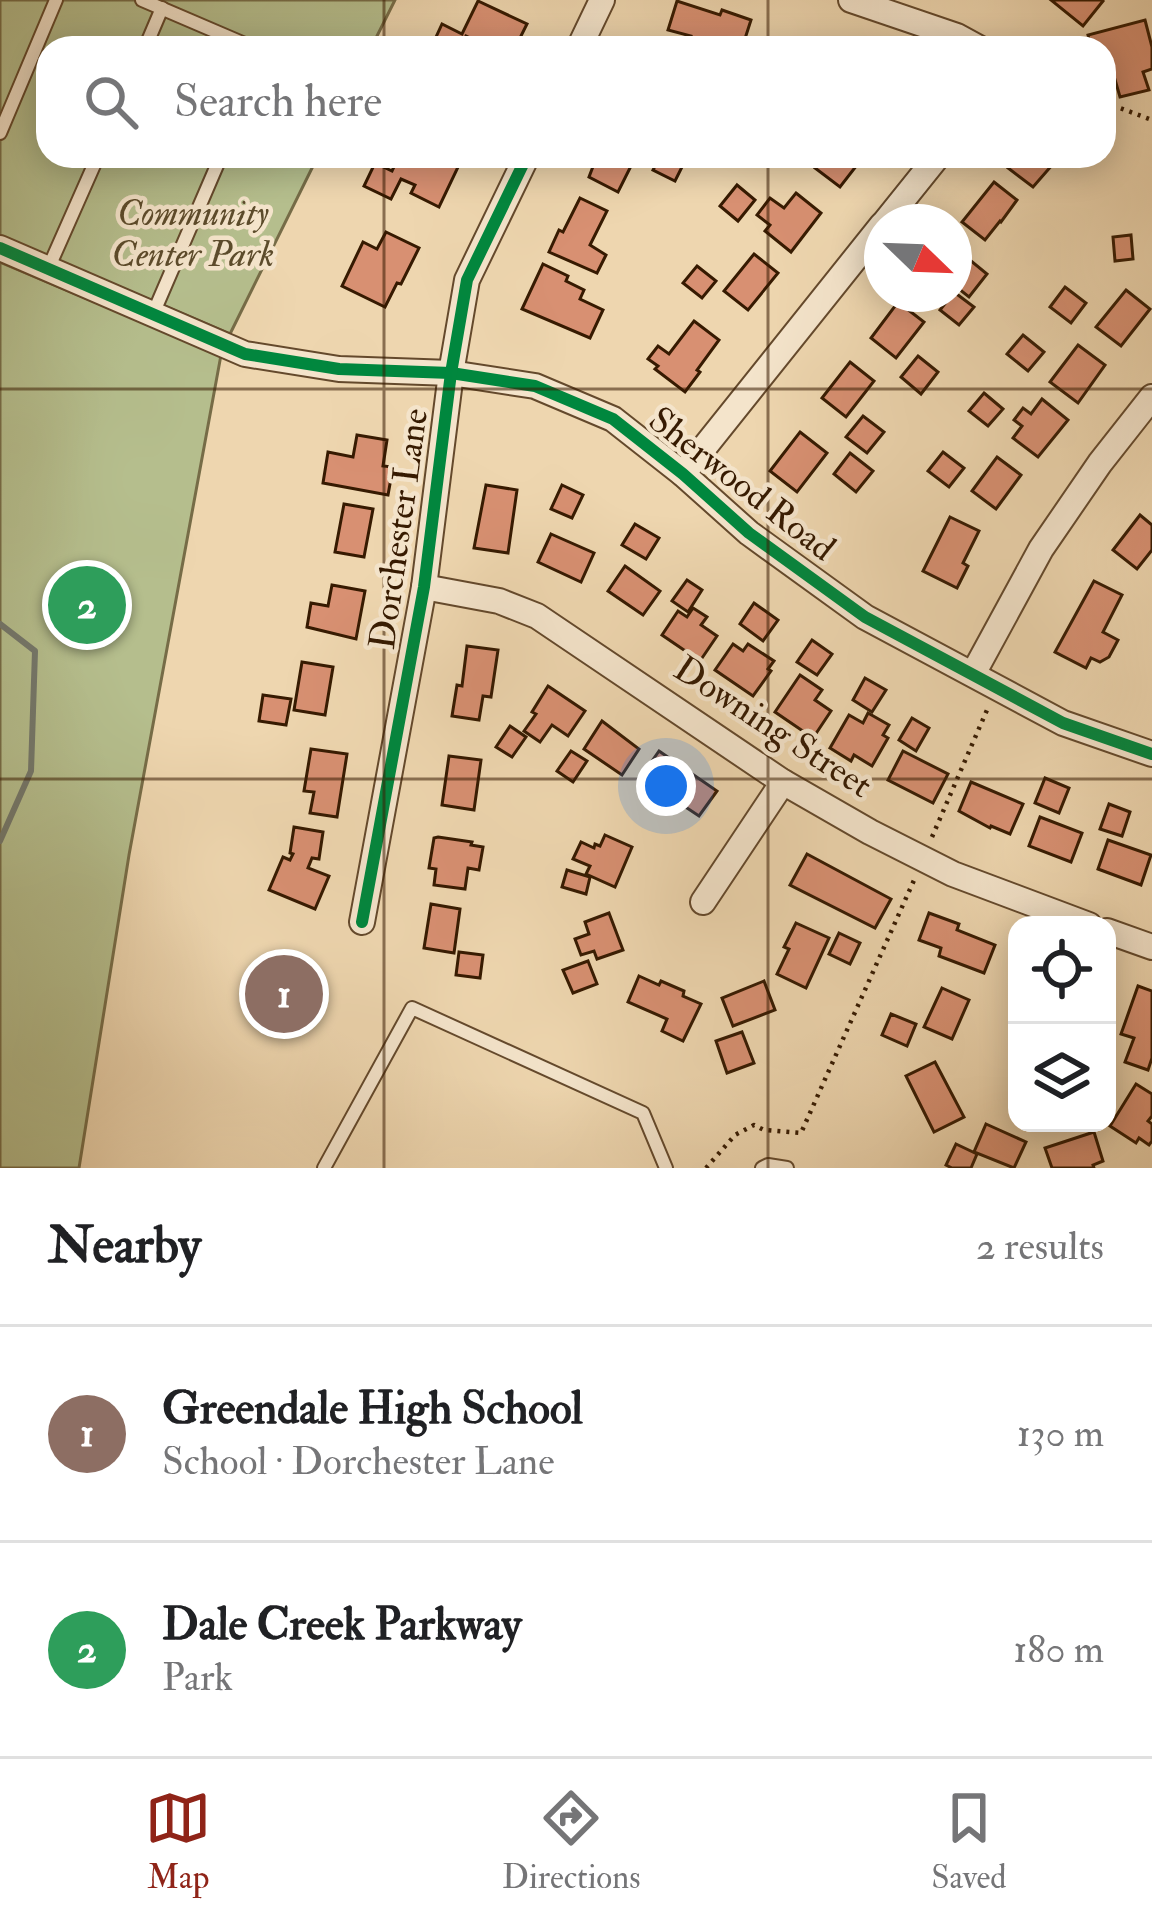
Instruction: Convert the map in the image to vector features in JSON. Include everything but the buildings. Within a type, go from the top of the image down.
[{"type":"street","points":[[585,36],[602,0]]},
{"type":"street","points":[[851,0],[957,36]]},
{"type":"street","name":"Dorchester Lane","points":[[362,922],[424,587],[467,280],[521,168]]},
{"type":"street","points":[[899,204],[928,168]]},
{"type":"street","name":"Sherwood Road","points":[[0,248],[245,354],[339,369],[452,373],[535,386],[613,419],[748,533],[865,617],[1063,724],[1152,754]]},
{"type":"street","points":[[683,474],[864,248]]},
{"type":"street","points":[[974,674],[1041,549],[1152,397]]},
{"type":"street","name":"Downing Street","points":[[424,587],[499,601],[537,616],[783,782],[870,832],[953,874],[1063,916]]},
{"type":"street","points":[[703,902],[783,782]]},
{"type":"street","points":[[1116,935],[1152,947]]},
{"type":"lane","points":[[41,36],[56,0]]},
{"type":"lane","points":[[142,0],[231,36]]},
{"type":"lane","points":[[150,36],[162,8]]},
{"type":"lane","points":[[0,133],[36,48]]},
{"type":"lane","points":[[49,268],[93,168]]},
{"type":"lane","points":[[153,314],[215,168]]},
{"type":"lane","points":[[325,1168],[412,1008],[643,1113],[666,1168]]},
{"type":"lane","points":[[762,1168],[787,1168]]},
{"type":"path","points":[[1116,106],[1152,120]]},
{"type":"path","points":[[930,843],[989,704]]},
{"type":"path","points":[[706,1168],[735,1135],[754,1125],[801,1133],[917,873]]},
{"type":"green space","name":"Community Center Park","points":[[0,0],[395,0],[377,36],[36,36],[36,168],[312,168],[230,334],[0,236]]},
{"type":"green space","points":[[0,262],[221,355],[129,855],[79,1168],[0,1168]]},
{"type":"waterway","points":[[0,624],[35,651],[31,771],[0,841]]},
{"type":"cycle path","points":[[362,922],[424,587],[467,280],[521,168]]},
{"type":"cycle path","points":[[0,248],[245,354],[339,369],[451,373],[535,386],[613,419],[749,533],[865,617],[1063,723],[1152,754]]},
{"type":"place","name":"Dale Creek Parkway","points":[[87,605]]},
{"type":"place","name":"Greendale High School","points":[[284,994]]}]
